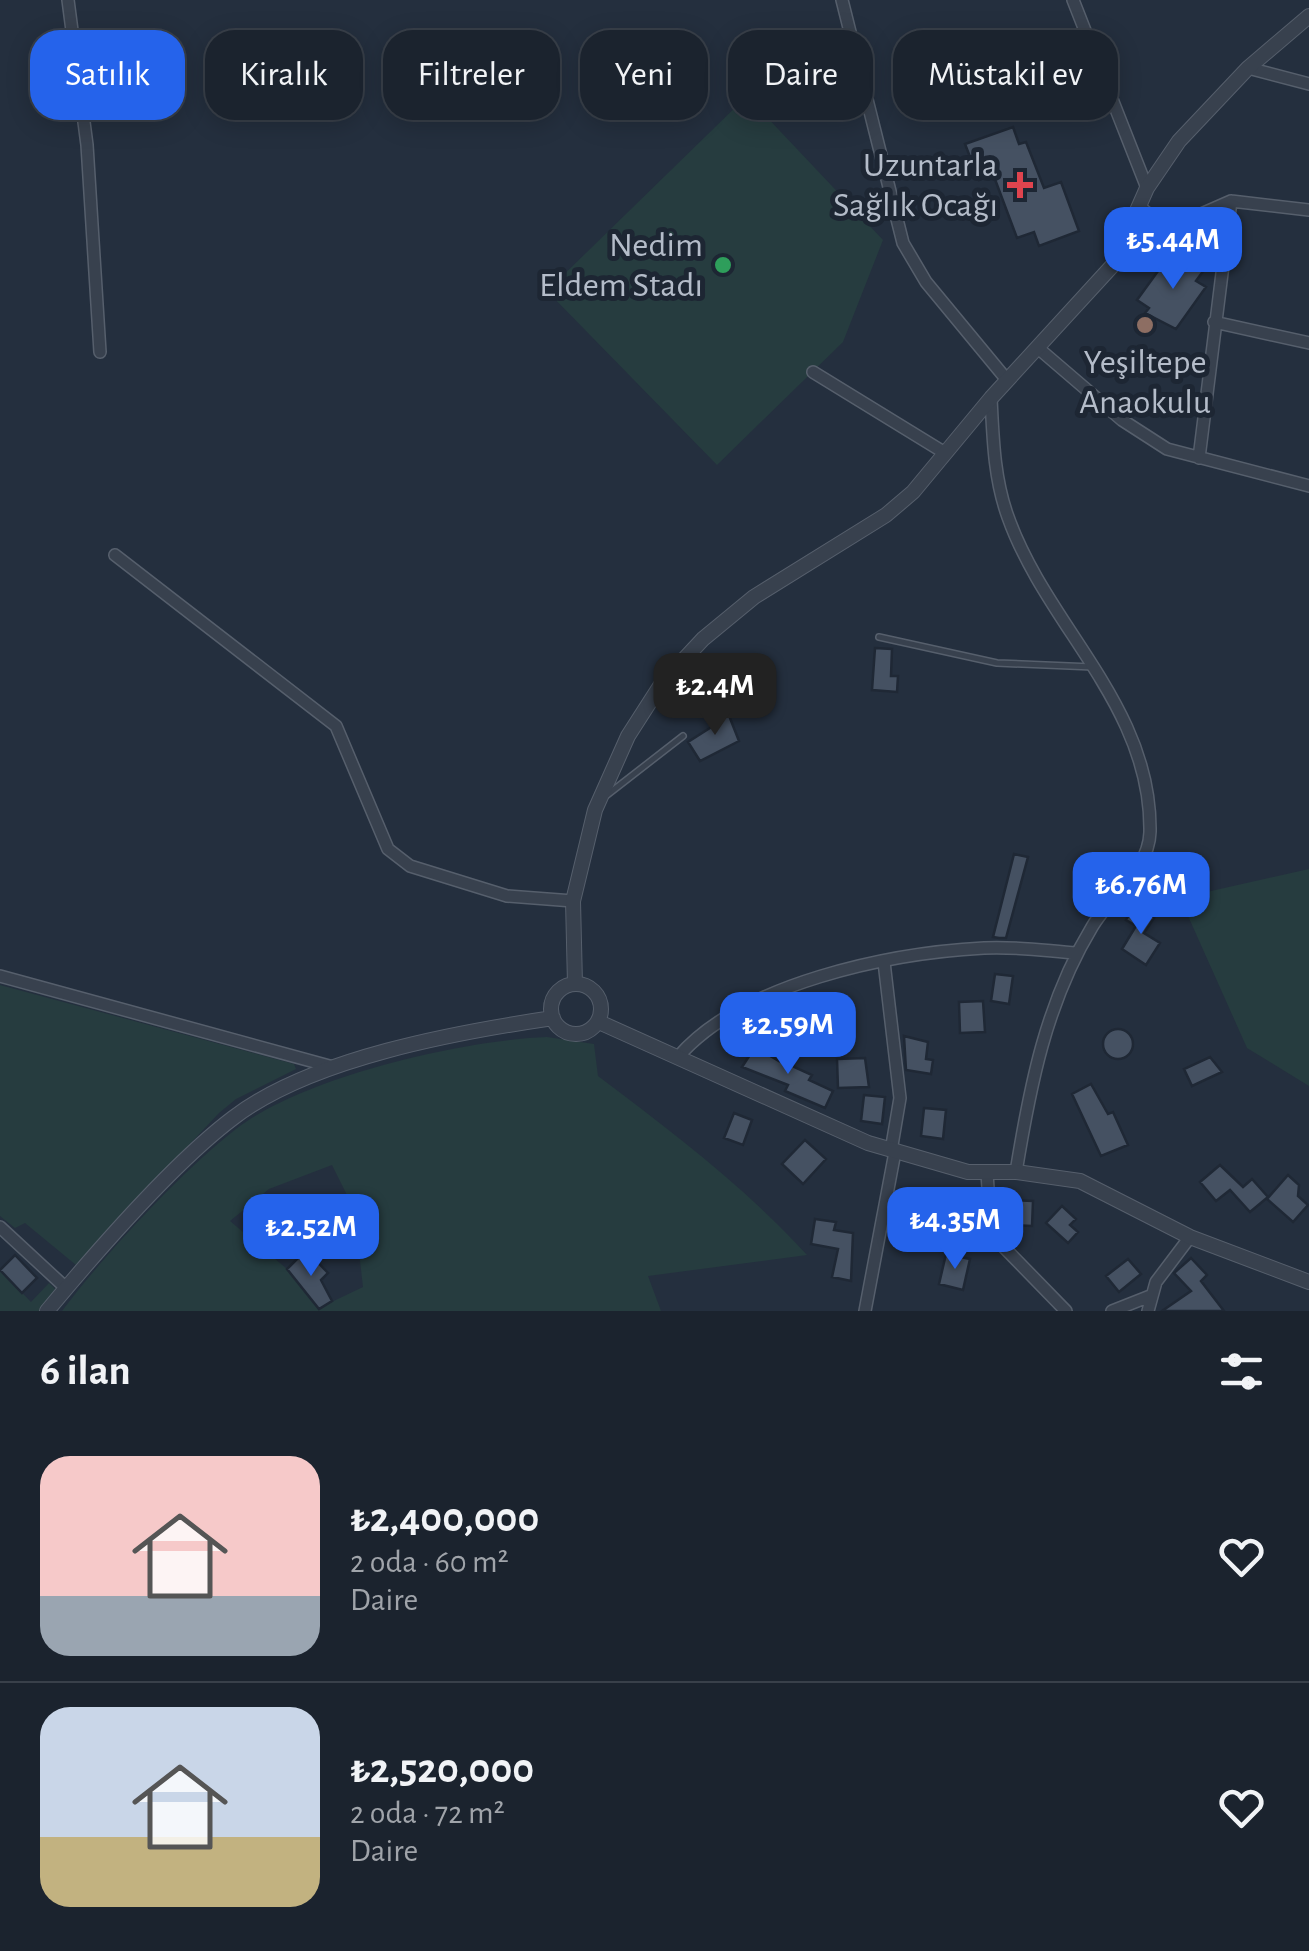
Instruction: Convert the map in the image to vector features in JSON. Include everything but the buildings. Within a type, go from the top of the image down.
[{"type":"street","points":[[68,0],[87,145],[100,352]]},
{"type":"street","points":[[842,0],[892,213],[903,243],[926,282],[1007,380]]},
{"type":"street","points":[[1073,0],[1147,188]]},
{"type":"street","points":[[1113,266],[1147,188],[1179,141],[1248,68],[1309,16]]},
{"type":"street","points":[[1248,68],[1309,84]]},
{"type":"street","points":[[1199,458],[1231,201]]},
{"type":"street","points":[[575,984],[573,901],[598,802],[628,736],[680,662],[754,597],[886,516],[1113,266],[1167,230],[1231,201],[1309,210]]},
{"type":"street","points":[[1139,206],[1167,230]]},
{"type":"street","points":[[1214,322],[1309,344]]},
{"type":"street","points":[[1038,348],[1138,432],[1167,449],[1309,486]]},
{"type":"street","points":[[813,372],[945,454]]},
{"type":"street","points":[[992,398],[993,448],[1008,518],[1042,587],[1118,702],[1141,771],[1150,832],[1140,864],[1104,908],[1062,980],[1042,1040],[1016,1172]]},
{"type":"street","points":[[116,555],[336,726],[388,849],[410,866],[507,896],[573,901]]},
{"type":"street","points":[[678,1057],[703,1030],[743,1006],[884,962],[986,947],[1077,954]]},
{"type":"street","points":[[865,1311],[900,1098],[884,962]]},
{"type":"street","points":[[0,976],[337,1068]]},
{"type":"street","points":[[553,1018],[555,995],[575,984]]},
{"type":"street","points":[[47,1311],[234,1116],[337,1068],[436,1038],[553,1018],[571,1033],[587,1032],[598,1022],[597,996],[575,984]]},
{"type":"street","points":[[598,1022],[893,1152],[987,1173],[1016,1172],[1080,1181],[1190,1236],[1309,1282]]},
{"type":"street","points":[[987,1173],[991,1234],[1066,1311]]},
{"type":"street","points":[[0,1227],[66,1288]]},
{"type":"street","points":[[1148,1311],[1150,1296],[1190,1236]]},
{"type":"street","points":[[1112,1311],[1150,1296]]},
{"type":"lane","points":[[880,637],[996,663],[1094,667]]},
{"type":"lane","points":[[598,802],[683,736]]},
{"type":"green space","name":"Nedim Eldem Stadı","points":[[728,115],[728,120],[770,120],[883,240],[843,342],[717,465],[547,291]]},
{"type":"green space","points":[[1309,869],[1309,1086],[1247,1048],[1180,898]]},
{"type":"green space","points":[[0,985],[294,1064],[296,1069],[236,1099],[219,1113],[76,1265],[25,1223],[15,1228],[0,1216]]},
{"type":"green space","points":[[547,1037],[594,1044],[598,1076],[733,1183],[807,1255],[648,1276],[661,1311],[62,1311],[168,1191],[236,1129],[265,1110],[341,1078],[385,1065],[512,1040]],"holes":[[[332,1165],[354,1209],[363,1287],[319,1308],[287,1269],[230,1221],[269,1189]]]},
{"type":"green space","points":[[0,1270],[31,1302],[49,1283],[57,1291],[40,1311],[0,1311]]},
{"type":"place","name":"Uzuntarla Sağlık Ocağı","points":[[1020,185]]},
{"type":"place","name":"Nedim Eldem Stadı","points":[[723,265]]},
{"type":"place","name":"Yeşiltepe Anaokulu","points":[[1145,325]]}]
